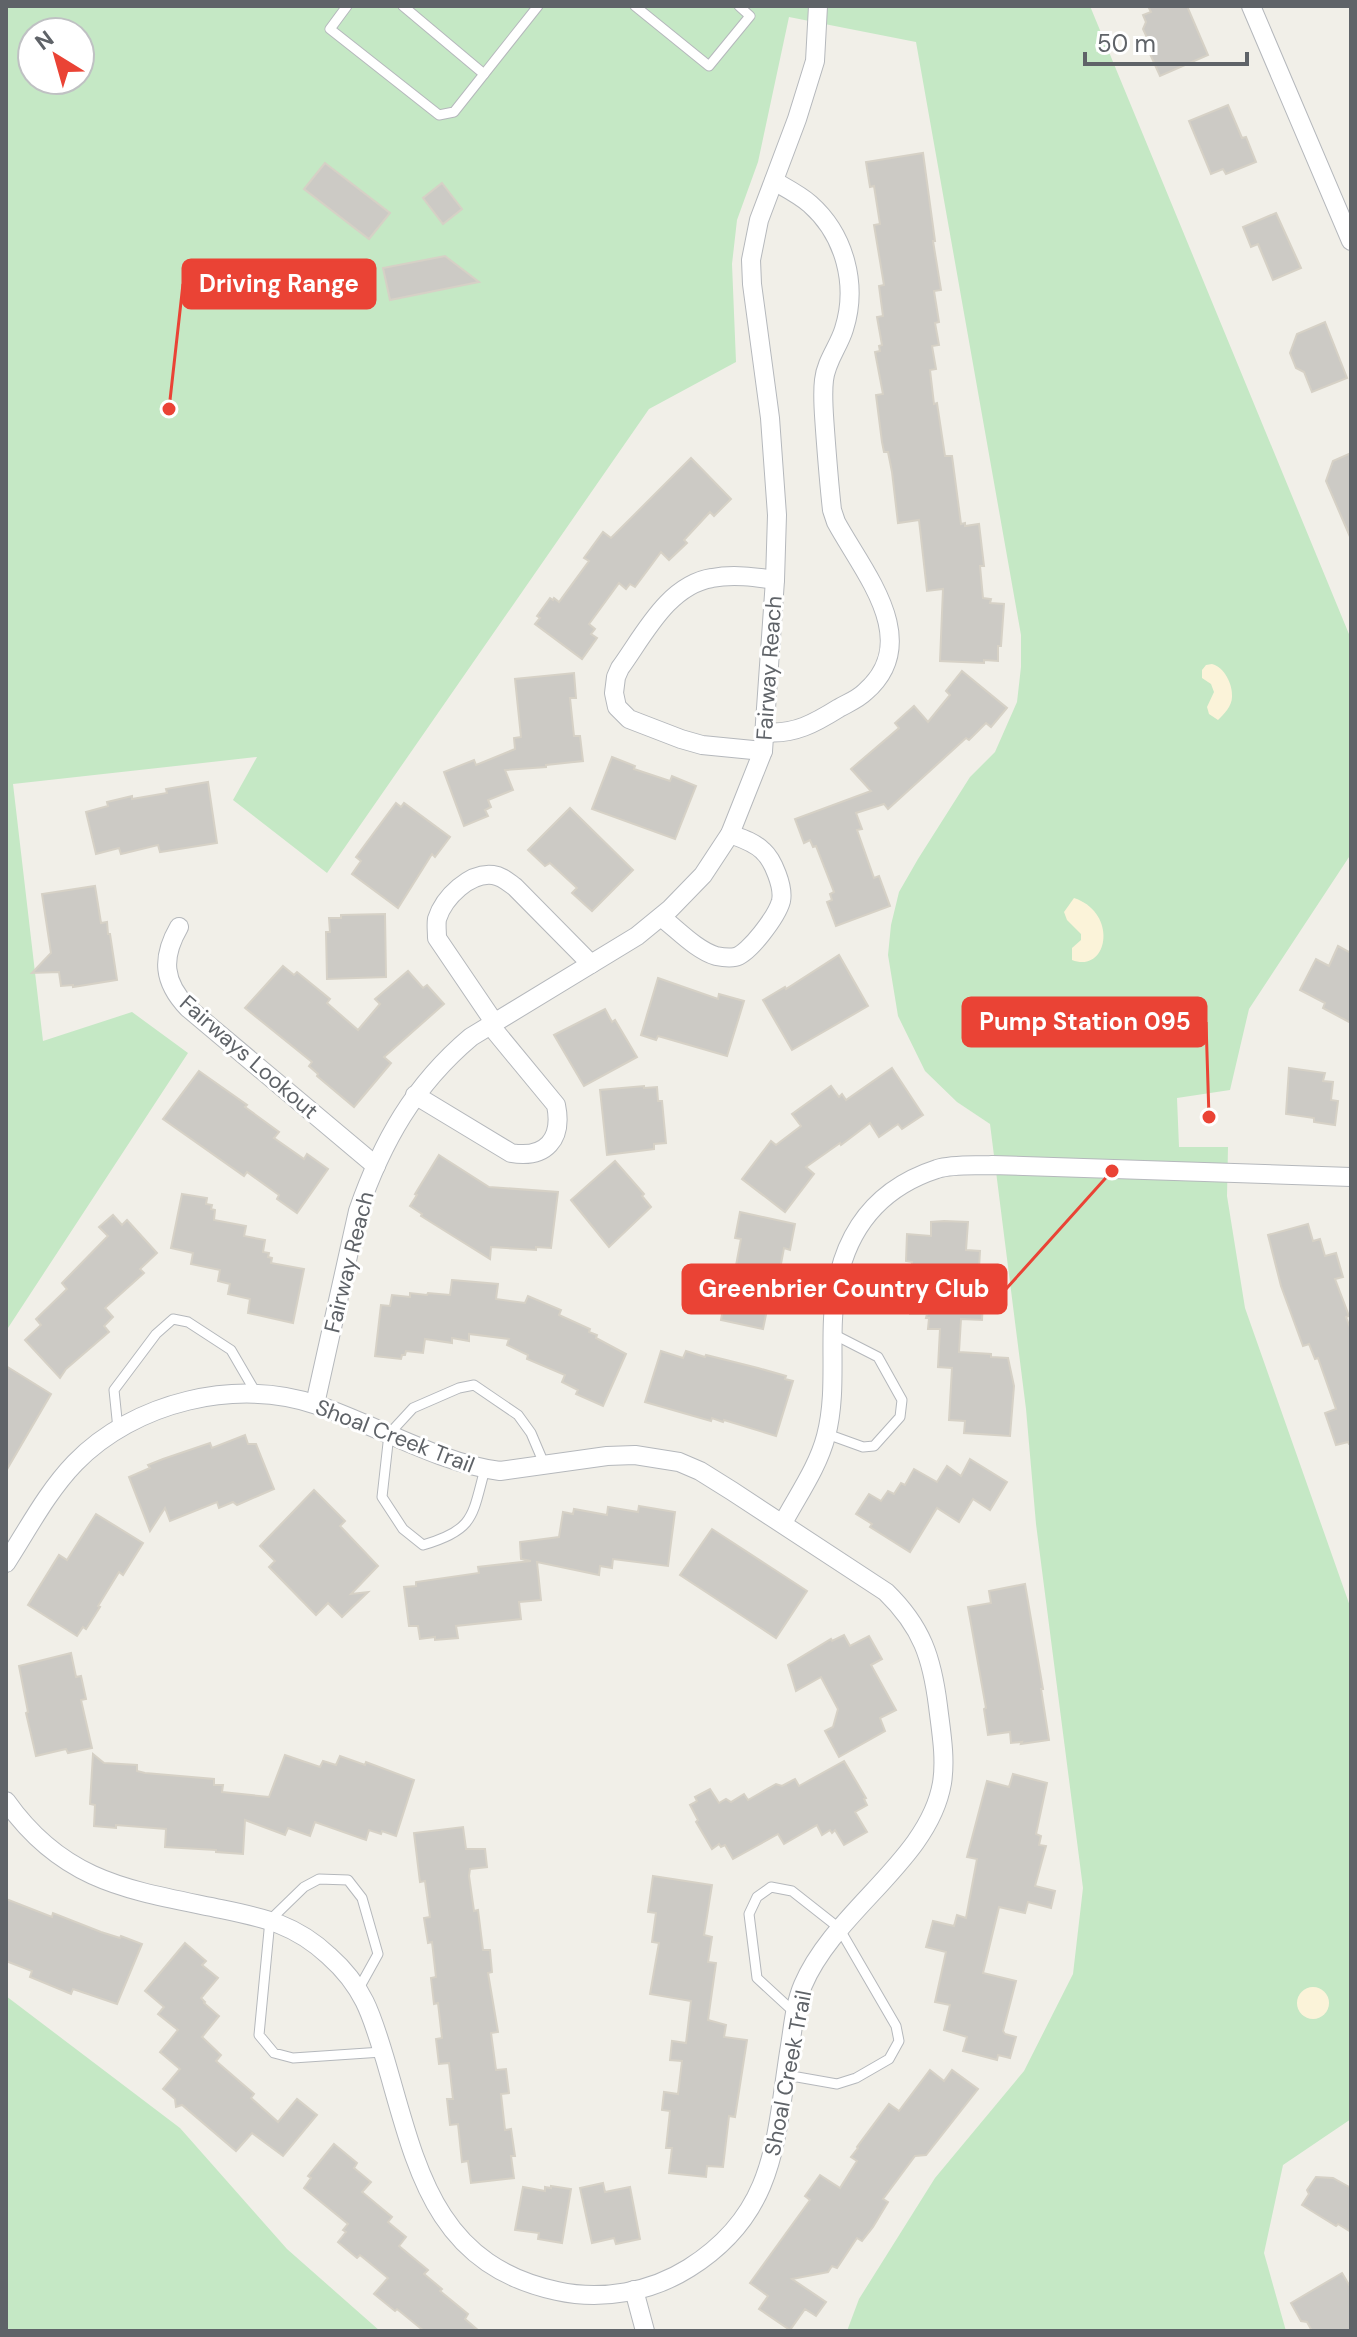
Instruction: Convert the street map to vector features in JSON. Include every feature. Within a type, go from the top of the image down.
[{"type":"street","name":"Fairway Reach","points":[[315,1404],[358,1211],[392,1132],[415,1095],[455,1050],[492,1023],[637,936],[661,917],[703,875],[730,834],[763,751],[777,515],[770,418],[751,260],[759,220],[815,61],[818,6]]},
{"type":"street","points":[[1251,6],[1351,241]]},
{"type":"street","points":[[765,732],[790,732],[808,727],[865,692],[887,660],[891,633],[886,611],[841,532],[832,510],[824,380],[850,308],[851,287],[847,266],[835,235],[820,215],[810,204],[774,181]]},
{"type":"street","points":[[763,751],[702,745],[629,719],[617,707],[614,693],[620,668],[664,607],[683,590],[715,577],[748,576],[775,580]]},
{"type":"street","points":[[661,917],[715,955],[734,958],[750,947],[776,914],[782,890],[766,853],[757,845],[730,834]]},
{"type":"street","points":[[415,1095],[511,1153],[523,1155],[539,1152],[547,1147],[558,1127],[556,1105],[492,1023],[437,938],[436,921],[461,885],[473,877],[493,875],[502,878],[515,887],[591,964]]},
{"type":"street","name":"Fairways Lookout","points":[[179,927],[166,962],[177,997],[376,1166]]},
{"type":"street","points":[[783,1523],[819,1456],[827,1434],[839,1269],[862,1220],[881,1200],[904,1183],[938,1169],[992,1165],[1351,1177]]},
{"type":"street","name":"Shoal Creek Trail","points":[[6,1563],[54,1487],[99,1441],[152,1412],[217,1396],[256,1393],[315,1404],[454,1460],[485,1469],[500,1471],[607,1456],[663,1458],[700,1471],[783,1523],[886,1592],[902,1608],[926,1645],[934,1671],[943,1771],[936,1806],[927,1826],[839,1928],[801,1989],[777,2134],[769,2169],[753,2205],[725,2241],[678,2275],[634,2290],[589,2295],[560,2292],[509,2274],[463,2241],[436,2209],[419,2172],[371,2012],[340,1966],[325,1952],[309,1939],[270,1920],[132,1891],[102,1881],[64,1860],[45,1845],[6,1801]]},
{"type":"street","points":[[634,2290],[645,2331]]},
{"type":"lane","points":[[347,6],[330,29],[439,115],[454,112],[538,6]]},
{"type":"lane","points":[[403,6],[484,74]]},
{"type":"lane","points":[[635,6],[709,66],[750,16],[739,6]]},
{"type":"lane","points":[[118,1429],[114,1390],[156,1334],[173,1319],[188,1322],[231,1350],[256,1393]]},
{"type":"lane","points":[[827,1434],[863,1447],[874,1446],[900,1417],[902,1400],[878,1357],[833,1334]]},
{"type":"lane","points":[[485,1469],[471,1518],[448,1537],[423,1545],[403,1529],[382,1497],[389,1434],[413,1408],[459,1388],[474,1385],[518,1415],[531,1433],[545,1466]]},
{"type":"lane","points":[[358,1990],[378,1954],[362,1898],[348,1880],[319,1879],[304,1887],[270,1920],[259,2035],[274,2053],[293,2058],[382,2052]]},
{"type":"lane","points":[[786,2075],[837,2084],[856,2078],[889,2059],[899,2041],[896,2026],[839,1928],[792,1891],[771,1887],[757,1897],[749,1914],[757,1978],[795,2014]]},
{"type":"green space","points":[[6,6],[1090,6],[1351,639],[1351,854],[1249,1009],[1230,1090],[1177,1098],[1179,1147],[1228,1147],[1227,1196],[1245,1308],[1351,1609],[1351,2119],[1283,2165],[1264,2253],[1286,2331],[847,2331],[859,2299],[935,2178],[1024,2071],[1073,1974],[1083,1888],[1036,1524],[1026,1409],[990,1124],[957,1102],[925,1071],[898,1016],[888,955],[899,892],[970,777],[995,752],[1017,702],[1021,667],[1021,635],[916,42],[789,17],[758,162],[737,220],[732,264],[736,362],[649,409],[327,873],[233,800],[257,757],[13,784],[43,1041],[132,1012],[188,1053],[6,1331]]},
{"type":"green space","points":[[6,1996],[180,2128],[287,2249],[380,2331],[6,2331]]},
{"type":"sand","points":[[1212,664],[1224,672],[1232,692],[1229,707],[1218,720],[1209,714],[1207,707],[1214,692],[1211,684],[1202,678],[1202,670]]},
{"type":"sand","points":[[1074,898],[1098,916],[1103,928],[1100,950],[1094,958],[1084,962],[1072,960],[1072,948],[1081,940],[1081,934],[1067,920],[1064,912]]},
{"type":"sand","points":[[1313,1987],[1324,1992],[1329,2003],[1324,2014],[1313,2019],[1302,2014],[1297,2003],[1302,1992]]},
{"type":"building","points":[[1148,6],[1187,6],[1208,55],[1160,76],[1143,29],[1146,22],[1143,15],[1151,12]]},
{"type":"building","points":[[1228,105],[1256,162],[1226,174],[1223,169],[1211,174],[1189,121]]},
{"type":"building","points":[[923,153],[941,290],[934,291],[939,345],[932,346],[936,369],[930,370],[934,404],[937,403],[945,456],[952,456],[961,524],[979,524],[984,566],[980,566],[983,598],[991,599],[990,603],[1004,604],[998,661],[984,660],[984,663],[940,661],[943,589],[927,591],[919,520],[898,523],[892,472],[888,452],[884,452],[876,395],[883,394],[875,352],[880,351],[879,346],[882,345],[877,317],[883,316],[879,286],[884,285],[874,225],[880,224],[874,186],[870,187],[866,162]]},
{"type":"building","points":[[325,163],[390,213],[369,239],[304,189]]},
{"type":"building","points":[[442,183],[462,209],[443,224],[423,198]]},
{"type":"building","points":[[1276,213],[1301,268],[1273,280],[1258,244],[1251,247],[1243,227]]},
{"type":"building","points":[[445,256],[479,282],[390,300],[383,268]]},
{"type":"building","points":[[1325,322],[1347,378],[1312,392],[1304,372],[1296,368],[1290,353],[1297,334]]},
{"type":"building","points":[[1351,453],[1351,539],[1326,481],[1333,461]]},
{"type":"building","points":[[691,458],[731,499],[714,516],[710,512],[684,540],[687,543],[669,560],[661,552],[635,587],[630,584],[626,589],[619,583],[589,624],[595,629],[591,634],[597,638],[582,659],[535,624],[540,618],[537,616],[550,598],[559,602],[589,561],[584,558],[603,532],[611,538]]},
{"type":"building","points":[[962,671],[1007,708],[991,727],[986,723],[969,740],[966,738],[888,809],[884,804],[856,813],[862,829],[857,830],[874,878],[879,876],[890,906],[836,926],[827,902],[832,900],[830,894],[834,892],[816,846],[813,847],[810,840],[804,843],[795,819],[871,791],[851,769],[899,728],[895,723],[914,706],[928,722],[950,695],[946,691]]},
{"type":"building","points":[[574,673],[576,698],[570,698],[574,736],[580,736],[583,761],[505,770],[513,790],[488,800],[491,807],[485,810],[488,816],[464,826],[444,772],[474,760],[476,765],[515,749],[514,738],[521,737],[515,679]]},
{"type":"building","points":[[612,757],[635,766],[634,769],[670,781],[672,776],[696,786],[675,839],[592,809]]},
{"type":"building","points":[[208,782],[217,843],[160,852],[158,845],[121,854],[119,848],[96,854],[86,812],[108,806],[107,802],[167,793],[166,789]]},
{"type":"building","points":[[396,803],[401,807],[404,803],[450,837],[435,857],[432,854],[398,908],[352,874],[361,861],[356,857]]},
{"type":"building","points":[[570,808],[633,870],[592,911],[572,893],[577,888],[550,863],[545,866],[528,850]]},
{"type":"building","points":[[95,886],[101,923],[107,922],[110,934],[117,980],[73,987],[61,986],[59,972],[32,973],[51,953],[42,894]]},
{"type":"building","points":[[385,914],[386,977],[327,979],[326,932],[330,932],[329,918]]},
{"type":"building","points":[[1338,946],[1351,953],[1351,1023],[1323,1008],[1325,1003],[1300,990],[1316,959],[1329,966]]},
{"type":"building","points":[[839,955],[868,1006],[792,1050],[763,1000]]},
{"type":"building","points":[[283,966],[294,975],[297,972],[330,999],[327,1003],[358,1030],[380,1004],[375,999],[408,971],[423,988],[427,985],[444,1004],[384,1057],[391,1063],[354,1107],[317,1076],[309,1066],[312,1062],[245,1008]]},
{"type":"building","points":[[658,978],[718,999],[719,994],[744,1001],[727,1056],[658,1036],[656,1040],[641,1035]]},
{"type":"building","points":[[605,1009],[637,1057],[584,1086],[554,1035]]},
{"type":"building","points":[[892,1068],[923,1115],[902,1129],[898,1124],[879,1137],[870,1123],[840,1143],[806,1167],[814,1174],[785,1212],[742,1179],[771,1141],[776,1145],[801,1126],[792,1114],[831,1086],[839,1097],[842,1094],[846,1100]]},
{"type":"building","points":[[1289,1068],[1325,1073],[1323,1081],[1333,1082],[1331,1100],[1338,1101],[1335,1125],[1286,1114]]},
{"type":"building","points":[[199,1071],[279,1132],[274,1138],[304,1159],[307,1154],[328,1169],[297,1213],[277,1199],[279,1195],[247,1172],[244,1176],[163,1119]]},
{"type":"building","points":[[657,1087],[658,1101],[662,1101],[666,1143],[654,1144],[654,1149],[607,1155],[600,1090]]},
{"type":"building","points":[[439,1155],[489,1187],[558,1192],[551,1248],[491,1247],[490,1259],[421,1216],[410,1206]]},
{"type":"building","points":[[615,1161],[644,1194],[642,1196],[651,1207],[609,1247],[571,1200]]},
{"type":"building","points":[[182,1194],[207,1198],[206,1204],[212,1205],[211,1209],[215,1210],[214,1220],[246,1226],[244,1236],[265,1240],[263,1252],[269,1253],[271,1263],[304,1269],[293,1323],[248,1313],[250,1299],[228,1294],[230,1284],[218,1281],[220,1270],[191,1264],[193,1253],[171,1248]]},
{"type":"building","points":[[740,1212],[795,1224],[790,1250],[784,1248],[773,1306],[768,1305],[763,1329],[721,1320],[725,1274],[734,1276],[741,1239],[735,1238]]},
{"type":"building","points":[[113,1215],[122,1225],[127,1220],[157,1253],[140,1269],[144,1273],[105,1308],[113,1317],[104,1326],[109,1332],[66,1369],[60,1378],[25,1340],[41,1325],[36,1319],[67,1289],[62,1283],[108,1236],[99,1227]]},
{"type":"building","points":[[931,1222],[968,1222],[966,1250],[980,1251],[979,1268],[971,1268],[970,1302],[983,1302],[982,1320],[961,1319],[959,1352],[1008,1358],[1014,1386],[1010,1436],[964,1433],[965,1421],[949,1420],[952,1368],[938,1367],[940,1329],[928,1329],[927,1314],[910,1314],[912,1262],[906,1261],[907,1234],[931,1236]]},
{"type":"building","points":[[1308,1224],[1313,1241],[1320,1239],[1325,1256],[1336,1253],[1343,1277],[1335,1279],[1351,1330],[1351,1444],[1336,1445],[1325,1413],[1336,1409],[1318,1358],[1315,1359],[1309,1344],[1303,1346],[1281,1286],[1268,1235]]},
{"type":"building","points":[[452,1280],[498,1284],[496,1299],[525,1303],[528,1296],[561,1310],[559,1315],[590,1329],[589,1332],[597,1335],[596,1338],[626,1354],[603,1406],[576,1394],[578,1390],[562,1382],[565,1375],[527,1359],[528,1355],[507,1345],[509,1339],[469,1334],[469,1341],[452,1338],[452,1343],[425,1339],[423,1353],[406,1351],[401,1359],[375,1356],[381,1305],[390,1306],[392,1295],[450,1295]]},
{"type":"building","points":[[661,1351],[683,1358],[686,1351],[706,1355],[786,1376],[785,1379],[793,1381],[776,1436],[724,1420],[712,1418],[711,1421],[645,1402]]},
{"type":"building","points":[[6,1366],[51,1394],[6,1471]]},
{"type":"building","points":[[245,1435],[248,1444],[256,1444],[274,1489],[237,1505],[233,1502],[219,1508],[217,1502],[170,1521],[165,1508],[150,1531],[129,1477],[163,1459],[210,1443],[212,1448]]},
{"type":"building","points":[[970,1459],[1007,1482],[990,1510],[973,1499],[959,1522],[937,1508],[910,1552],[870,1527],[872,1524],[856,1514],[869,1494],[881,1501],[888,1491],[894,1494],[901,1483],[905,1485],[914,1469],[937,1482],[947,1466],[961,1476]]},
{"type":"building","points":[[314,1490],[345,1521],[340,1526],[378,1566],[351,1594],[368,1592],[342,1617],[328,1603],[316,1615],[269,1567],[275,1561],[260,1546]]},
{"type":"building","points":[[639,1506],[675,1512],[668,1566],[613,1559],[612,1568],[600,1566],[599,1575],[537,1562],[541,1600],[519,1602],[521,1619],[456,1626],[458,1638],[435,1640],[435,1637],[420,1639],[418,1626],[409,1626],[404,1587],[416,1586],[416,1582],[479,1573],[478,1567],[531,1561],[521,1559],[520,1542],[559,1537],[563,1512],[573,1514],[574,1509],[607,1515],[608,1507],[638,1512]]},
{"type":"building","points":[[96,1514],[143,1543],[123,1575],[119,1572],[86,1629],[83,1627],[77,1636],[28,1605],[59,1555],[67,1560]]},
{"type":"building","points":[[712,1529],[807,1591],[776,1638],[680,1575]]},
{"type":"building","points":[[1025,1584],[1049,1740],[1021,1744],[1011,1743],[1010,1732],[988,1735],[968,1607],[991,1603],[989,1591]]},
{"type":"building","points":[[844,1635],[850,1646],[869,1636],[882,1659],[871,1665],[896,1710],[880,1718],[885,1731],[839,1757],[825,1731],[833,1727],[838,1709],[821,1677],[796,1691],[788,1665],[831,1639]]},
{"type":"building","points":[[71,1653],[76,1677],[81,1676],[86,1699],[81,1700],[92,1748],[68,1753],[66,1749],[36,1756],[19,1666]]},
{"type":"building","points":[[93,1754],[104,1763],[137,1765],[137,1771],[145,1773],[214,1779],[214,1785],[223,1785],[222,1792],[269,1797],[285,1755],[320,1767],[323,1761],[336,1765],[340,1756],[414,1780],[396,1836],[369,1830],[366,1840],[315,1822],[310,1836],[288,1828],[285,1835],[245,1820],[243,1854],[216,1852],[165,1847],[166,1829],[94,1826],[95,1805],[90,1804]]},
{"type":"building","points":[[844,1761],[866,1798],[867,1805],[855,1812],[867,1832],[844,1845],[835,1830],[822,1835],[817,1825],[784,1844],[778,1834],[733,1859],[725,1845],[721,1847],[719,1844],[712,1849],[690,1805],[697,1801],[695,1797],[710,1789],[719,1803],[726,1799],[731,1802],[744,1794],[748,1800],[776,1784],[782,1786],[795,1779],[799,1786]]},
{"type":"building","points":[[1013,1774],[1047,1783],[1036,1834],[1041,1836],[1039,1845],[1046,1846],[1035,1886],[1055,1891],[1051,1908],[1028,1902],[1025,1913],[999,1907],[983,1973],[1016,1981],[1003,2031],[1016,2037],[1010,2058],[998,2055],[997,2060],[963,2051],[967,2037],[944,2030],[950,2005],[935,2002],[946,1952],[926,1947],[933,1921],[954,1926],[957,1915],[966,1918],[977,1859],[967,1857],[987,1781],[1009,1787]]},
{"type":"building","points":[[463,1827],[466,1849],[485,1849],[487,1867],[470,1869],[469,1876],[474,1911],[478,1910],[483,1950],[490,1950],[492,1972],[488,1973],[498,2032],[491,2033],[496,2070],[506,2069],[509,2093],[501,2094],[505,2130],[511,2129],[515,2156],[511,2156],[514,2178],[471,2183],[468,2161],[462,2162],[458,2124],[450,2125],[447,2099],[453,2099],[449,2063],[439,2064],[436,2039],[442,2038],[431,1978],[436,1977],[432,1942],[428,1943],[424,1918],[430,1917],[425,1881],[420,1882],[414,1833]]},
{"type":"building","points":[[653,1876],[712,1885],[704,1935],[712,1937],[708,1962],[716,1963],[708,2020],[726,2025],[724,2037],[747,2040],[735,2117],[729,2116],[723,2167],[707,2166],[706,2177],[669,2173],[672,2148],[666,2148],[670,2111],[662,2110],[664,2092],[678,2094],[682,2061],[670,2060],[672,2041],[686,2043],[691,2001],[650,1994],[659,1943],[652,1942],[656,1913],[648,1912]]},
{"type":"building","points":[[6,1899],[52,1917],[53,1913],[142,1944],[117,2004],[73,1989],[71,1994],[30,1977],[32,1971],[6,1961]]},
{"type":"building","points":[[185,1943],[206,1961],[202,1965],[218,1978],[201,1998],[219,2016],[202,2037],[221,2055],[216,2061],[254,2094],[251,2098],[278,2122],[297,2099],[317,2115],[283,2156],[252,2133],[236,2151],[182,2105],[176,2107],[175,2099],[163,2089],[180,2069],[160,2052],[178,2030],[158,2014],[164,2007],[145,1991]]},
{"type":"building","points":[[930,2070],[944,2081],[952,2070],[978,2089],[926,2155],[915,2156],[883,2199],[888,2202],[873,2227],[862,2241],[857,2238],[837,2268],[832,2266],[828,2272],[792,2279],[826,2302],[816,2316],[805,2309],[790,2330],[759,2309],[768,2296],[750,2283],[810,2200],[805,2196],[820,2175],[840,2188],[857,2161],[851,2157],[889,2104],[899,2111]]},
{"type":"building","points":[[334,2144],[357,2163],[354,2168],[371,2182],[362,2192],[392,2217],[388,2222],[406,2237],[399,2246],[428,2270],[424,2274],[468,2314],[465,2319],[479,2331],[424,2331],[374,2294],[388,2278],[338,2242],[348,2224],[304,2188],[311,2178],[308,2176]]},
{"type":"building","points":[[1316,2177],[1333,2178],[1351,2188],[1351,2232],[1302,2205]]},
{"type":"building","points":[[603,2183],[605,2192],[630,2187],[640,2239],[616,2244],[614,2238],[592,2243],[580,2188]]},
{"type":"building","points":[[523,2187],[545,2191],[545,2187],[571,2189],[562,2243],[538,2239],[539,2233],[515,2230]]},
{"type":"building","points":[[1342,2273],[1351,2288],[1351,2331],[1312,2331],[1307,2322],[1301,2321],[1291,2303]]},
{"type":"place","name":"Driving Range","points":[[169,409]]},
{"type":"place","name":"Pump Station 095","points":[[1209,1117]]},
{"type":"place","name":"Greenbrier Country Club","points":[[1112,1171]]}]
